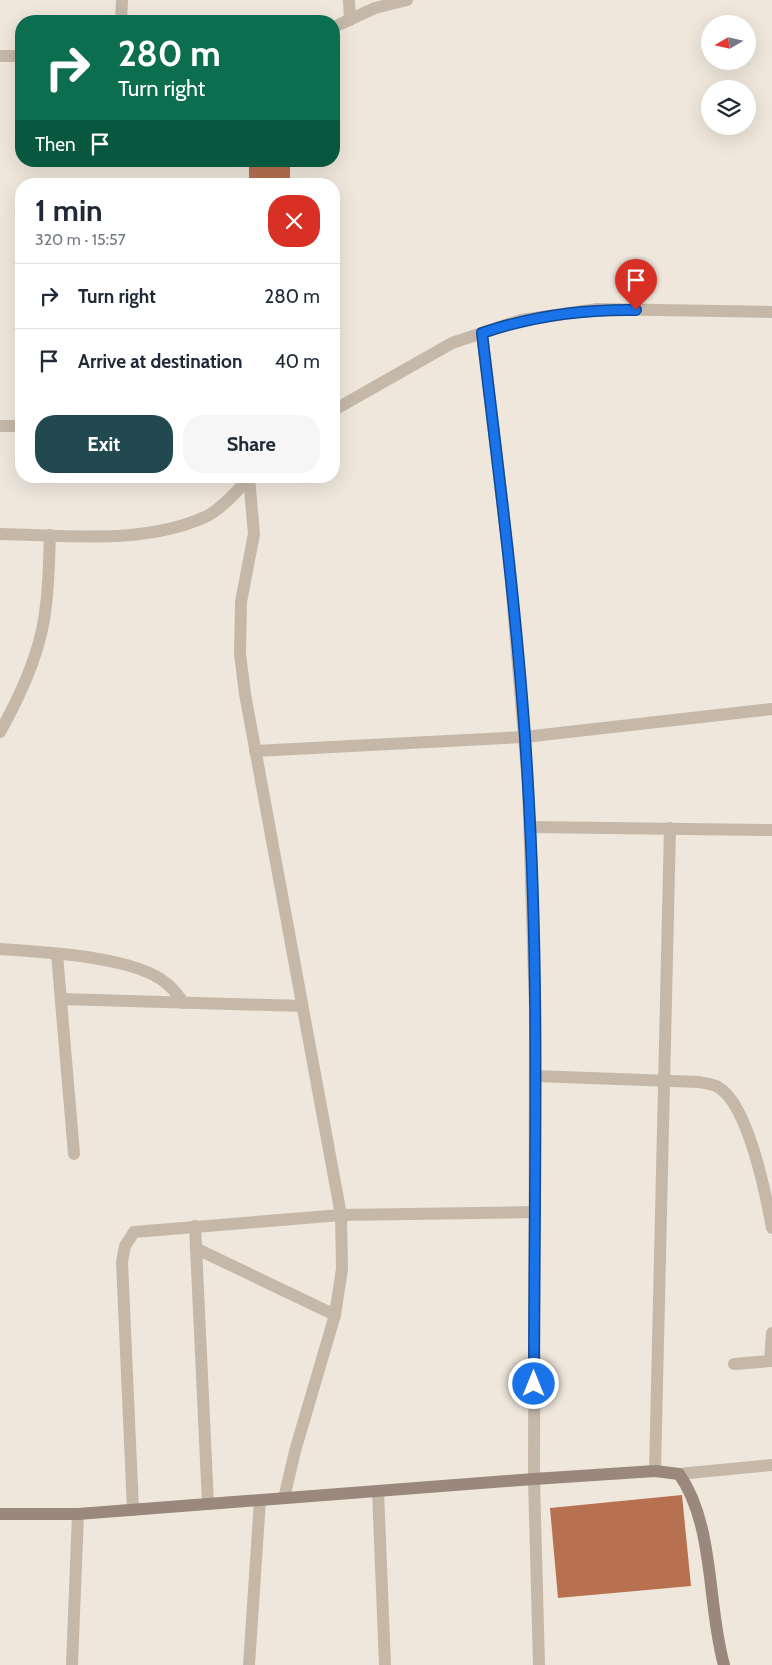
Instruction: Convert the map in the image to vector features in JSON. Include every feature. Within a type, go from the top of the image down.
[{"type":"main road","points":[[0,1514],[78,1514],[534,1479],[655,1471],[679,1474],[689,1488],[699,1515],[724,1665]]},
{"type":"street","points":[[122,0],[122,15]]},
{"type":"street","points":[[349,0],[350,20]]},
{"type":"street","points":[[340,24],[375,8],[407,0]]},
{"type":"street","points":[[0,56],[15,56]]},
{"type":"street","points":[[340,407],[452,343],[521,320],[597,309],[772,312]]},
{"type":"street","points":[[482,333],[509,560],[530,827],[535,1076],[534,1479],[539,1665]]},
{"type":"street","points":[[0,426],[15,426]]},
{"type":"street","points":[[0,534],[114,536],[168,529],[207,517],[244,483]]},
{"type":"street","points":[[250,483],[254,534],[241,602],[240,654],[255,751],[342,1215],[342,1268],[335,1315],[295,1451],[284,1498]]},
{"type":"street","points":[[0,732],[20,692],[38,648],[46,606],[50,535]]},
{"type":"street","points":[[255,751],[524,737],[772,709]]},
{"type":"street","points":[[530,827],[772,830]]},
{"type":"street","points":[[655,1471],[670,828]]},
{"type":"street","points":[[0,949],[57,954],[144,970],[166,982],[184,1003]]},
{"type":"street","points":[[57,954],[74,1154]]},
{"type":"street","points":[[61,1000],[302,1006]]},
{"type":"street","points":[[535,1076],[699,1082],[719,1088],[734,1106],[752,1140],[772,1228]]},
{"type":"street","points":[[133,1510],[122,1262],[124,1246],[134,1232],[342,1215],[535,1212]]},
{"type":"street","points":[[195,1226],[208,1504]]},
{"type":"street","points":[[196,1249],[335,1315]]},
{"type":"street","points":[[734,1364],[771,1361],[772,1333]]},
{"type":"street","points":[[679,1474],[772,1465]]},
{"type":"street","points":[[378,1491],[385,1665]]},
{"type":"street","points":[[249,1665],[260,1500]]},
{"type":"street","points":[[72,1665],[78,1514]]},
{"type":"building","points":[[249,167],[290,167],[290,178],[249,178]]},
{"type":"building","points":[[682,1495],[691,1586],[558,1598],[550,1508]]},
{"type":"route","points":[[534,1384],[535,1009],[528,784],[509,560],[482,333],[521,320],[597,309],[636,310]]}]
